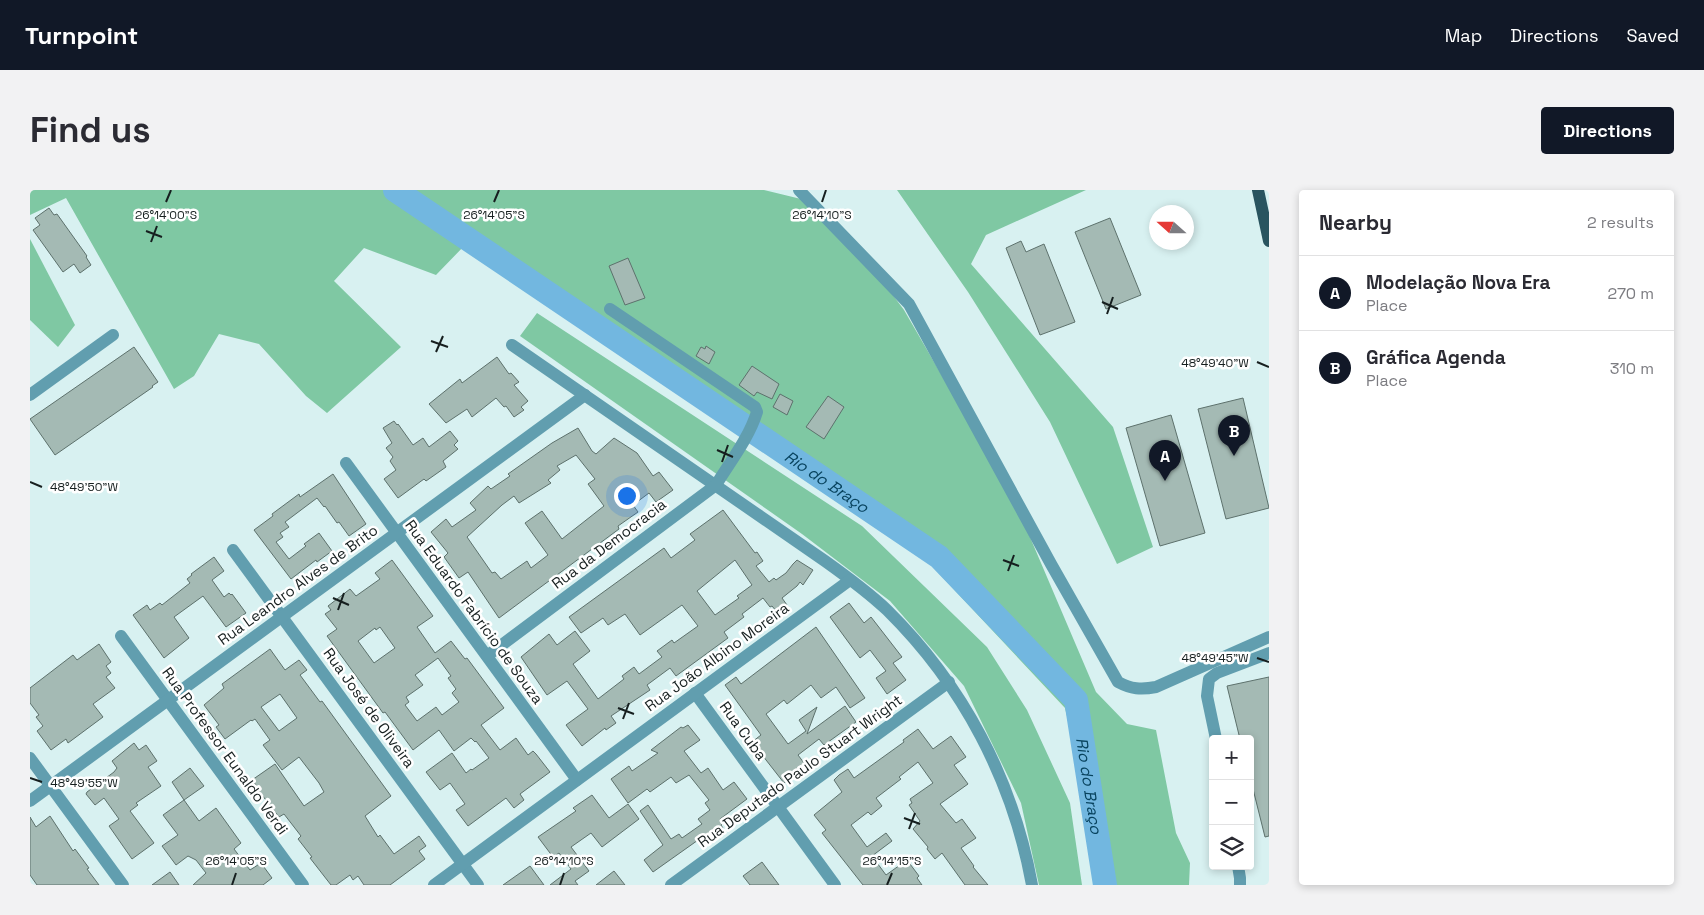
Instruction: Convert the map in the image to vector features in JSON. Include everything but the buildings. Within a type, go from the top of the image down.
[{"type":"main road","points":[[1258,190],[1269,241]]},
{"type":"street","points":[[799,190],[909,304],[1051,564],[1118,682],[1129,688],[1144,689],[1156,686],[1269,637]]},
{"type":"street","name":"Rua da Democracia","points":[[487,656],[716,485],[755,419],[757,412],[755,407],[610,309]]},
{"type":"street","points":[[30,395],[113,335]]},
{"type":"street","points":[[512,345],[716,485],[850,580],[887,610],[907,631],[948,682],[975,725],[997,768],[1021,835],[1032,885]]},
{"type":"street","name":"Rua Leandro Alves de Brito","points":[[30,801],[585,395]]},
{"type":"street","name":"Rua Eduardo Fabrício de Souza","points":[[346,463],[577,780]]},
{"type":"street","name":"Rua José de Oliveira","points":[[233,550],[478,885]]},
{"type":"street","name":"Rua João Albino Moreira","points":[[434,885],[850,580]]},
{"type":"street","name":"Rua Professor Eunaldo Verdi","points":[[121,636],[303,885]]},
{"type":"street","points":[[1215,735],[1207,696],[1209,679],[1217,672],[1269,652]]},
{"type":"street","name":"Rua Deputado Paulo Stuart Wright","points":[[671,885],[948,682]]},
{"type":"street","name":"Rua Cuba","points":[[695,693],[835,885]]},
{"type":"street","points":[[30,758],[123,885]]},
{"type":"street","points":[[1239,870],[1240,885]]},
{"type":"green space","points":[[30,190],[764,190],[801,199],[860,251],[904,310],[1015,502],[1096,692],[1127,724],[1156,730],[1176,833],[1190,863],[1189,885],[1094,885],[1076,754],[1065,708],[931,565],[806,476],[567,316],[466,244],[436,275],[364,248],[334,281],[401,347],[327,413],[306,396],[259,344],[219,334],[194,376],[174,389],[66,198],[30,215]]},
{"type":"green space","points":[[897,190],[1086,190],[986,235],[971,264],[1113,427],[1153,547],[1117,564],[1050,422],[968,292]]},
{"type":"green space","points":[[30,239],[75,325],[58,347],[30,320]]},
{"type":"green space","points":[[537,313],[862,526],[987,647],[1027,710],[1070,803],[1082,885],[1039,885],[1021,803],[964,686],[890,601],[802,534],[520,336]]},
{"type":"waterway","name":"Rio do Braço","points":[[395,190],[939,557],[1076,700],[1105,885]]},
{"type":"place","name":"Gráfica Agenda","points":[[1234,456]]},
{"type":"place","name":"Modelação Nova Era","points":[[1165,481]]}]
